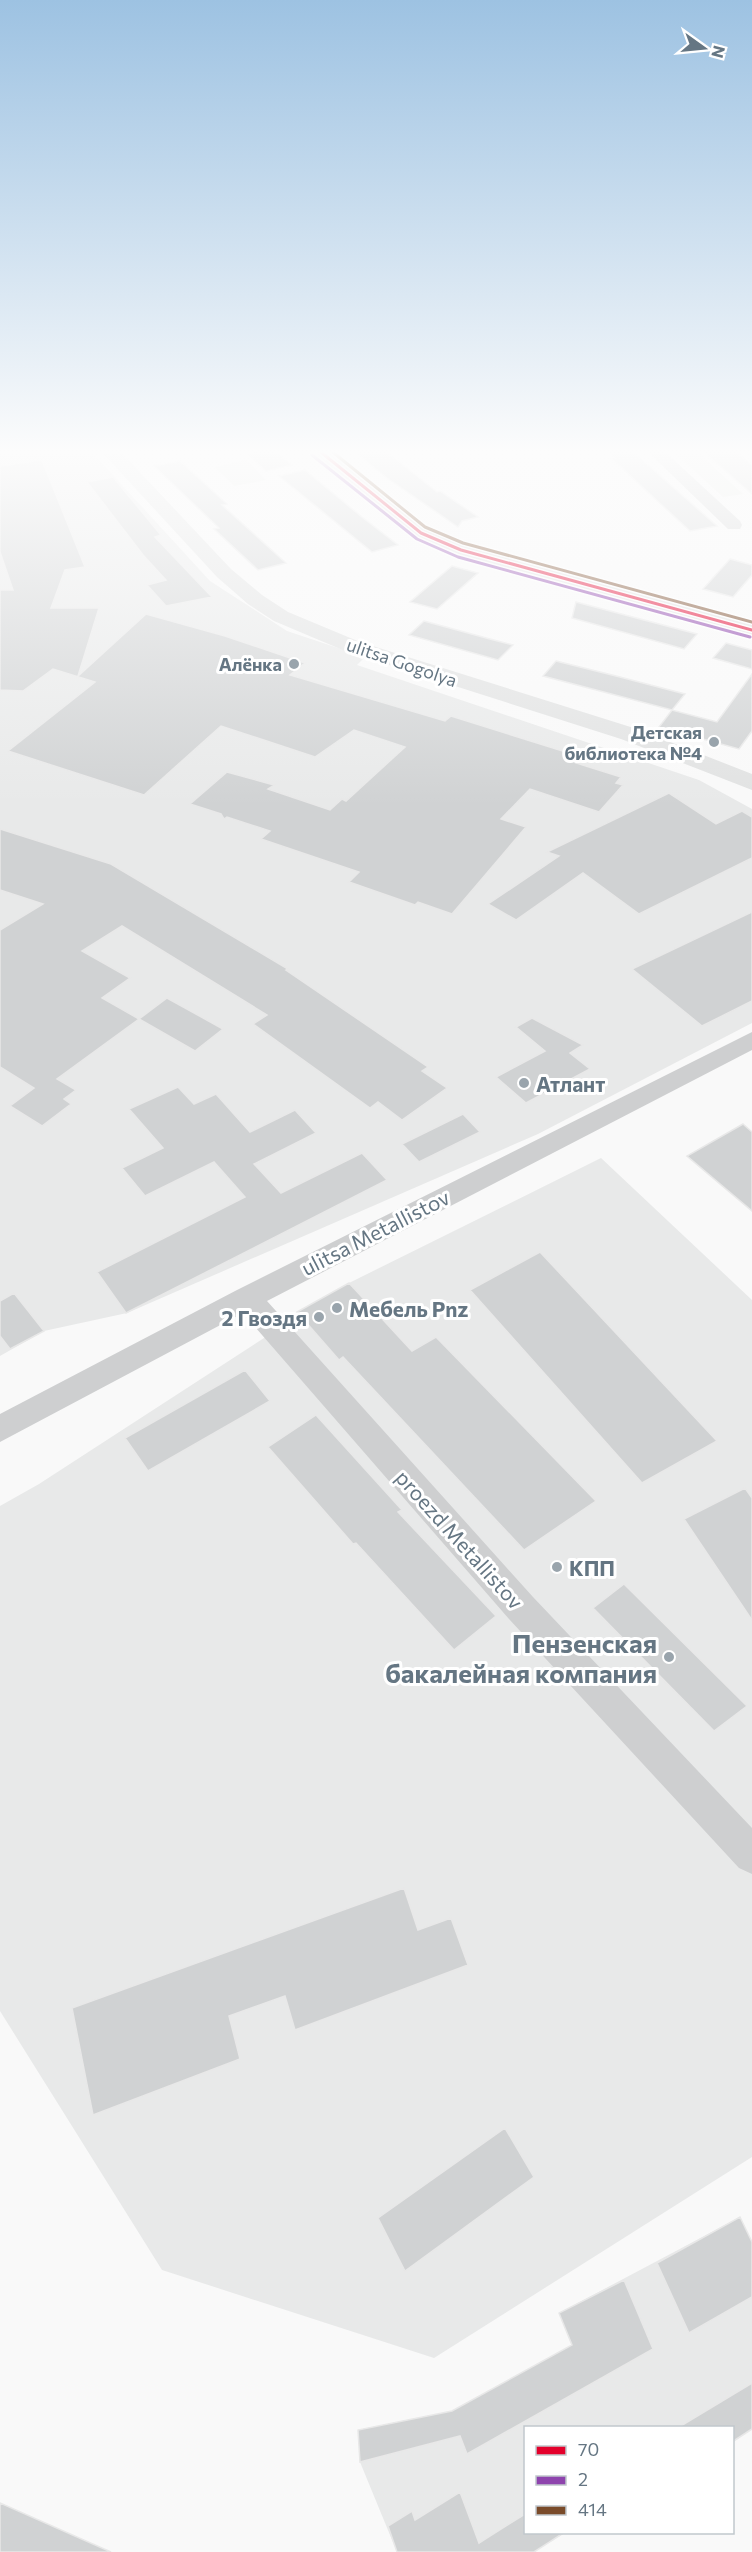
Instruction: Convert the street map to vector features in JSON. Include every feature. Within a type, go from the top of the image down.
[{"type":"main road","name":"ulitsa Gogolya","points":[[219,568],[239,586],[288,621],[482,689],[648,740],[752,783]]},
{"type":"main road","points":[[527,568],[752,630]]},
{"type":"street","name":"ulitsa Metallistov","points":[[0,1429],[247,1298],[752,1040]]},
{"type":"street","name":"proezd Metallistov","points":[[247,1298],[521,1608],[752,1855]]},
{"type":"shaded area","points":[[0,568],[198,568],[210,581],[287,631],[365,657],[357,665],[699,780],[752,809],[752,1023],[538,1134],[127,1313],[44,1331],[0,1356]]},
{"type":"shaded area","points":[[601,1158],[752,1300],[752,2157],[434,2358],[162,2270],[0,2011],[0,1506],[39,1484],[349,1283]]},
{"type":"shaded area","points":[[740,2217],[752,2242],[752,2429],[734,2441],[734,2426],[524,2426],[524,2534],[563,2534],[534,2552],[397,2552],[360,2462],[358,2430],[452,2411],[572,2346],[559,2313]]},
{"type":"building","points":[[6,568],[78,568],[65,570],[51,608],[99,608],[78,676],[146,614],[225,636],[305,663],[290,675],[445,721],[451,716],[582,757],[576,763],[621,777],[616,783],[623,785],[599,812],[530,789],[501,819],[526,827],[452,914],[418,902],[415,905],[349,882],[359,872],[261,839],[270,831],[227,817],[224,819],[221,814],[190,804],[227,772],[274,785],[268,789],[330,810],[342,799],[346,801],[405,747],[354,730],[315,757],[221,726],[144,795],[8,751],[95,682],[53,669],[23,691],[0,690],[0,590],[13,590]]},
{"type":"building","points":[[155,568],[185,568],[212,597],[166,606],[147,585],[166,580]]},
{"type":"building","points":[[450,568],[478,573],[437,609],[410,602]]},
{"type":"building","points":[[722,568],[752,568],[752,575],[733,597],[703,589]]},
{"type":"building","points":[[576,602],[697,634],[684,649],[572,618]]},
{"type":"building","points":[[424,621],[513,645],[498,660],[409,635]]},
{"type":"building","points":[[726,643],[752,650],[752,669],[713,658]]},
{"type":"building","points":[[556,661],[685,694],[672,710],[543,676]]},
{"type":"building","points":[[752,674],[752,731],[739,749],[659,727],[672,710],[717,722]]},
{"type":"building","points":[[669,793],[716,824],[742,811],[752,817],[752,858],[639,914],[583,873],[516,920],[488,904],[559,856],[547,852]]},
{"type":"building","points":[[0,829],[111,864],[288,969],[286,970],[428,1067],[422,1071],[447,1088],[402,1120],[378,1102],[370,1108],[253,1024],[267,1015],[122,926],[82,951],[130,978],[102,998],[139,1019],[57,1079],[76,1090],[64,1099],[71,1104],[42,1126],[10,1106],[34,1088],[0,1067],[0,930],[43,904],[0,890]]},
{"type":"building","points":[[752,912],[752,1001],[702,1026],[632,969]]},
{"type":"building","points":[[167,998],[223,1029],[195,1051],[139,1019]]},
{"type":"building","points":[[532,1018],[583,1045],[570,1053],[590,1069],[526,1103],[496,1077],[545,1051],[516,1027]]},
{"type":"building","points":[[178,1087],[194,1104],[216,1094],[250,1132],[295,1110],[316,1133],[254,1164],[281,1193],[362,1153],[387,1180],[126,1313],[97,1272],[245,1197],[214,1162],[145,1196],[122,1168],[163,1148],[129,1109]]},
{"type":"building","points":[[463,1114],[480,1132],[419,1162],[402,1144]]},
{"type":"building","points":[[743,1124],[752,1132],[752,1211],[687,1156]]},
{"type":"building","points":[[540,1252],[717,1441],[642,1483],[470,1290]]},
{"type":"building","points":[[349,1283],[412,1351],[436,1337],[596,1501],[524,1550],[343,1357],[339,1360],[297,1312]]},
{"type":"building","points":[[14,1293],[44,1331],[10,1349],[0,1336],[0,1301]]},
{"type":"building","points":[[245,1370],[270,1401],[148,1471],[125,1438]]},
{"type":"building","points":[[316,1415],[402,1510],[398,1512],[496,1616],[454,1650],[356,1543],[353,1544],[268,1447]]},
{"type":"building","points":[[745,1488],[752,1498],[752,1620],[684,1519]]},
{"type":"building","name":"Пензенская бакалейная компания","points":[[624,1584],[747,1706],[714,1731],[593,1608]]},
{"type":"building","points":[[404,1888],[418,1930],[451,1918],[468,1965],[295,2030],[285,1996],[229,2016],[240,2059],[93,2115],[72,2008]]},
{"type":"building","points":[[505,2128],[534,2177],[405,2271],[378,2218]]},
{"type":"building","points":[[740,2217],[752,2242],[752,2297],[689,2333],[657,2263]]},
{"type":"building","points":[[624,2280],[653,2349],[467,2454],[460,2436],[360,2462],[358,2430],[452,2411],[572,2345],[559,2313]]},
{"type":"building","points":[[752,2383],[752,2429],[734,2441],[734,2426],[681,2426]]},
{"type":"building","points":[[460,2492],[479,2543],[524,2515],[524,2534],[562,2534],[534,2552],[397,2552],[388,2526],[412,2511],[415,2520]]},
{"type":"building","points":[[0,2503],[111,2552],[0,2552]]},
{"type":"transit line","name":"2","points":[[498,568],[750,637]]},
{"type":"transit line","name":"70","points":[[527,568],[752,630]]},
{"type":"transit line","name":"414","points":[[555,568],[752,622]]},
{"type":"place","name":"Алёнка","points":[[294,664]]},
{"type":"place","name":"Детская библиотека №4","points":[[714,742]]},
{"type":"place","name":"Атлант","points":[[524,1083]]},
{"type":"place","name":"Мебель Pnz","points":[[337,1308]]},
{"type":"place","name":"2 Гвоздя","points":[[319,1317]]},
{"type":"place","name":"КПП","points":[[557,1567]]},
{"type":"place","name":"Пензенская бакалейная компания","points":[[669,1657]]}]
